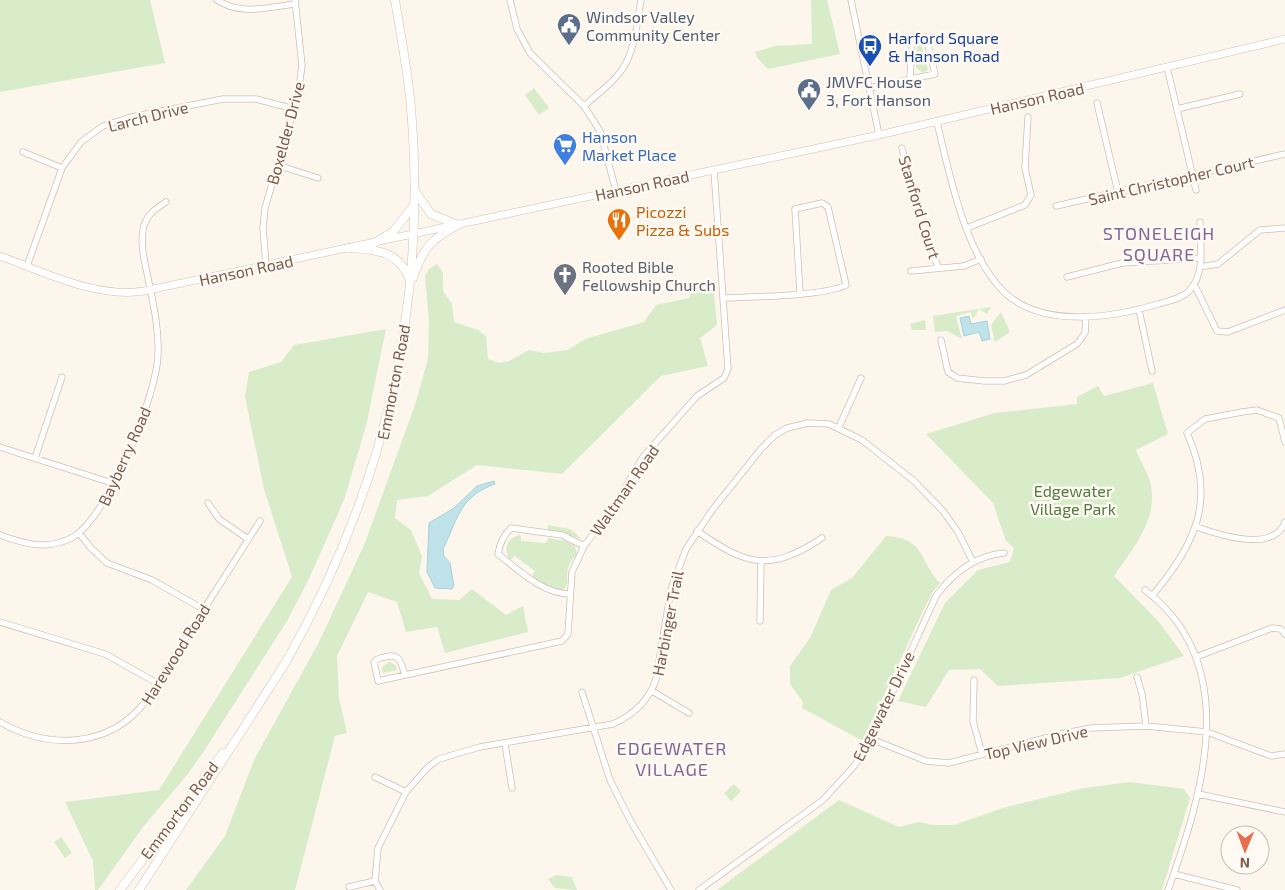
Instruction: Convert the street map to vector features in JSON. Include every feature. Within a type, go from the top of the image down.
[{"type":"main road","name":"Emmorton Road","points":[[139,890],[241,732],[307,625],[352,526],[370,477],[387,418],[400,358],[409,292],[415,203],[411,106],[395,0]]},
{"type":"main road","points":[[415,191],[431,214],[458,225]]},
{"type":"main road","points":[[374,243],[393,232],[415,203]]},
{"type":"main road","points":[[409,292],[418,263],[428,244],[442,233],[458,225]]},
{"type":"main road","points":[[349,248],[376,250],[397,258],[406,271],[410,282]]},
{"type":"main road","name":"Emmorton Road","points":[[120,890],[195,788],[241,732]]},
{"type":"street","points":[[217,0],[233,8],[246,9],[295,2]]},
{"type":"street","points":[[510,0],[517,29],[530,53],[584,106],[603,137],[616,191]]},
{"type":"street","points":[[584,106],[614,79],[624,66],[633,40],[641,0]]},
{"type":"street","points":[[851,0],[878,135]]},
{"type":"street","name":"Boxelder Drive","points":[[266,265],[263,228],[265,208],[294,109],[302,65],[295,2]]},
{"type":"street","points":[[869,88],[910,80],[935,74],[926,37],[912,38],[910,80]]},
{"type":"street","name":"Hanson Road","points":[[0,256],[102,291],[134,293],[937,122],[1285,39]]},
{"type":"street","points":[[1167,67],[1196,190]]},
{"type":"street","points":[[1177,109],[1240,94]]},
{"type":"street","name":"Larch Drive","points":[[27,266],[62,168],[81,142],[91,133],[115,121],[223,98],[256,99],[294,109]]},
{"type":"street","points":[[1097,103],[1118,192]]},
{"type":"street","points":[[967,228],[1025,205],[1030,199],[1031,190],[1025,168],[1028,117]]},
{"type":"street","points":[[937,122],[954,193],[980,259],[994,279],[1011,297],[1035,310],[1086,317],[1139,310],[1180,297],[1189,292],[1200,266],[1200,222]]},
{"type":"street","name":"Stanford Court","points":[[902,148],[915,202],[938,267]]},
{"type":"street","points":[[23,152],[62,168]]},
{"type":"street","name":"Saint Christopher Court","points":[[1056,206],[1285,154]]},
{"type":"street","points":[[277,165],[318,178]]},
{"type":"street","name":"Waltman Road","points":[[404,675],[397,656],[378,658],[374,662],[378,681],[562,641],[570,630],[572,572],[584,546],[613,508],[643,457],[697,396],[726,374],[729,363],[714,170]]},
{"type":"street","name":"Bayberry Road","points":[[0,535],[27,544],[45,546],[63,541],[79,533],[98,513],[140,424],[157,367],[157,319],[143,251],[143,231],[151,213],[166,202]]},
{"type":"street","points":[[723,298],[800,293],[830,291],[846,285],[828,207],[822,203],[795,209],[800,293]]},
{"type":"street","points":[[1200,266],[1218,264],[1260,230],[1285,228]]},
{"type":"street","points":[[1067,277],[1122,263],[1201,258]]},
{"type":"street","name":"Stanford Court","points":[[911,271],[964,266],[980,259]]},
{"type":"street","points":[[1194,284],[1216,330],[1220,333],[1228,332],[1285,310]]},
{"type":"street","points":[[1139,310],[1152,371]]},
{"type":"street","points":[[940,340],[948,372],[952,375],[970,380],[1004,381],[1026,375],[1077,344],[1085,333],[1086,317]]},
{"type":"street","points":[[35,458],[62,377]]},
{"type":"street","points":[[839,427],[861,378]]},
{"type":"street","points":[[1152,596],[1187,550],[1197,527],[1201,505],[1201,481],[1193,445],[1187,433],[1205,419],[1257,410],[1279,418],[1285,442]]},
{"type":"street","name":"Harbinger Trail","points":[[375,881],[378,848],[406,792],[427,768],[439,759],[480,747],[592,729],[624,719],[632,714],[652,691],[660,666],[673,582],[680,561],[697,531],[761,449],[775,435],[787,428],[808,423],[824,423],[839,427],[862,440],[894,464],[930,496],[958,532],[973,562]]},
{"type":"street","points":[[0,447],[112,483]]},
{"type":"street","points":[[208,502],[219,518],[248,539]]},
{"type":"street","name":"Harewood Road","points":[[0,722],[16,730],[68,742],[91,739],[111,731],[130,719],[146,702],[260,521]]},
{"type":"street","points":[[1197,527],[1216,534],[1262,540],[1278,534],[1285,522]]},
{"type":"street","points":[[570,594],[553,592],[542,587],[498,554],[500,546],[505,534],[511,528],[562,535],[584,546]]},
{"type":"street","points":[[697,531],[733,554],[761,561],[788,557],[822,538]]},
{"type":"street","points":[[79,533],[107,563],[160,584],[204,609]]},
{"type":"street","name":"Edgewater Drive","points":[[699,890],[823,800],[855,765],[871,739],[936,596],[952,576],[973,562],[1004,553]]},
{"type":"street","points":[[760,621],[761,561]]},
{"type":"street","points":[[1145,590],[1179,624],[1196,657],[1205,691],[1206,732],[1198,794],[1168,890]]},
{"type":"street","points":[[0,622],[99,652],[121,662],[157,683]]},
{"type":"street","points":[[1196,657],[1272,628],[1281,630],[1285,634]]},
{"type":"street","points":[[1137,678],[1142,694],[1146,726]]},
{"type":"street","points":[[974,680],[972,716],[982,754]]},
{"type":"street","points":[[652,691],[689,713]]},
{"type":"street","points":[[582,692],[592,729],[622,805],[671,890]]},
{"type":"street","name":"Top View Drive","points":[[871,739],[915,758],[937,763],[964,760],[1065,733],[1091,728],[1146,726],[1206,732],[1271,756],[1285,754]]},
{"type":"street","points":[[505,744],[512,788]]},
{"type":"street","points":[[375,777],[406,792]]},
{"type":"street","points":[[1198,794],[1285,812]]},
{"type":"street","points":[[1174,874],[1237,890]]},
{"type":"street","points":[[349,886],[375,881],[380,890]]},
{"type":"green space","points":[[0,0],[150,0],[165,63],[0,92]]},
{"type":"green space","points":[[811,0],[827,0],[840,54],[768,69],[758,59],[755,52],[775,46],[812,44]]},
{"type":"green space","points":[[921,42],[928,70],[923,73],[916,68],[917,43]]},
{"type":"green space","points":[[534,88],[549,108],[539,115],[525,95]]},
{"type":"green space","points":[[437,264],[443,273],[443,291],[452,304],[454,322],[478,330],[486,336],[488,359],[499,363],[509,361],[529,350],[544,353],[568,350],[585,339],[644,322],[656,305],[689,298],[694,286],[704,281],[713,285],[717,325],[700,338],[708,366],[661,376],[562,474],[477,465],[428,496],[397,500],[395,518],[411,530],[422,556],[419,573],[432,599],[459,600],[472,589],[506,615],[523,606],[528,632],[445,653],[437,627],[406,632],[397,602],[368,592],[337,656],[339,698],[347,733],[335,736],[295,890],[186,890],[225,836],[254,760],[319,642],[365,543],[416,402],[428,358],[429,323],[425,276],[429,269]]},
{"type":"green space","points":[[991,307],[987,314],[979,309],[973,319],[971,312],[956,316],[962,339],[947,331],[935,332],[933,316]]},
{"type":"green space","points":[[1001,312],[1010,332],[995,342],[991,325]]},
{"type":"green space","points":[[925,320],[926,330],[912,330],[910,324]]},
{"type":"green space","points":[[386,329],[366,426],[344,500],[308,581],[287,621],[204,751],[187,775],[143,827],[98,890],[95,890],[93,861],[65,802],[159,790],[292,577],[264,489],[245,397],[249,372],[281,362],[294,345]]},
{"type":"green space","name":"Edgewater Village Park","points":[[1153,383],[1168,434],[1136,450],[1150,481],[1152,499],[1150,511],[1147,523],[1136,545],[1114,576],[1159,622],[1184,656],[1120,678],[998,686],[980,669],[949,670],[926,707],[898,701],[945,603],[978,570],[1010,562],[1014,548],[1006,541],[993,503],[926,434],[995,413],[1077,404],[1077,397],[1098,386],[1104,396]]},
{"type":"green space","points":[[548,525],[570,529],[582,539],[548,530]]},
{"type":"green space","points":[[519,535],[521,536],[521,541],[546,543],[548,538],[565,541],[575,546],[577,554],[569,565],[565,588],[556,590],[547,586],[532,576],[535,571],[515,556],[510,560],[506,548],[507,545],[511,539]]},
{"type":"green space","points":[[886,536],[908,541],[915,546],[940,583],[932,593],[863,741],[802,708],[803,702],[790,684],[790,666],[810,638],[831,590],[852,578]]},
{"type":"green space","points":[[389,662],[396,665],[397,670],[383,673],[382,667]]},
{"type":"green space","points":[[1130,782],[1184,789],[1190,798],[1162,890],[717,890],[839,800],[899,827],[919,822],[933,825],[954,825],[1003,808],[1084,788]]},
{"type":"green space","points":[[734,784],[741,791],[731,801],[724,793]]},
{"type":"green space","points":[[61,837],[72,853],[65,858],[54,842]]},
{"type":"green space","points":[[557,875],[572,877],[577,890],[555,888],[548,879]]},
{"type":"water","points":[[969,316],[971,324],[987,321],[990,339],[982,341],[979,332],[964,336],[960,318]]},
{"type":"water","points":[[494,481],[495,484],[474,495],[461,510],[443,549],[444,556],[450,563],[454,586],[452,589],[435,588],[427,572],[429,523],[454,508],[477,486]]},
{"type":"place","name":"Windsor Valley Community Center","points":[[569,46]]},
{"type":"place","name":"Harford Square & Hanson Road","points":[[870,67]]},
{"type":"place","name":"JMVFC House 3, Fort Hanson","points":[[809,111]]},
{"type":"place","name":"Hanson Market Place","points":[[565,166]]},
{"type":"place","name":"Picozzi Pizza & Subs","points":[[619,241]]},
{"type":"place","name":"Rooted Bible Fellowship Church","points":[[565,296]]},
{"type":"district","name":"STONELEIGH SQUARE","points":[[1159,243]]},
{"type":"district","name":"EDGEWATER VILLAGE","points":[[672,758]]}]
